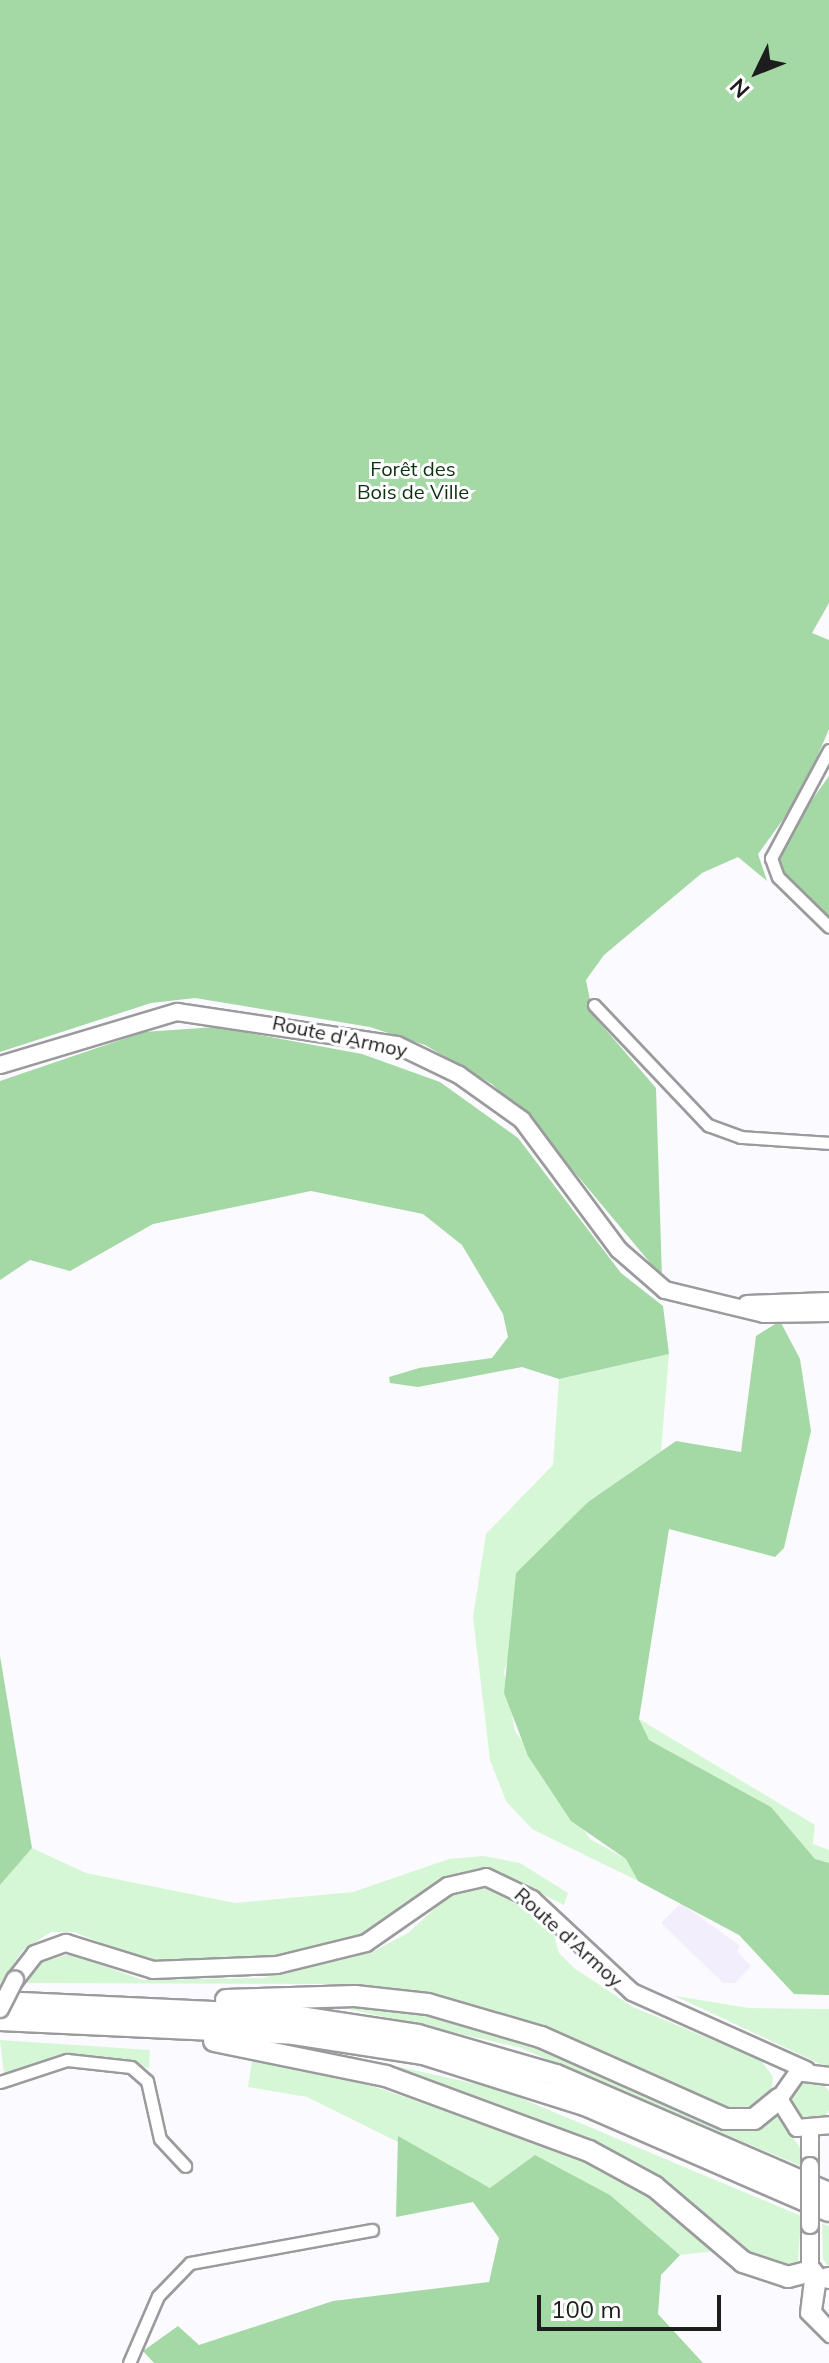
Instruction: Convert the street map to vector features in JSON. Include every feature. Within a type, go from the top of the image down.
[{"type":"highway","points":[[98,2006],[325,1996],[401,2000],[501,2022],[733,2121],[759,2116],[780,2093]]},
{"type":"highway","points":[[0,2002],[306,2017],[465,2046],[585,2086],[829,2193]]},
{"type":"highway","points":[[0,2020],[332,2038],[469,2066],[585,2105],[829,2211]]},
{"type":"highway","points":[[117,2025],[325,2060],[405,2083],[623,2167],[752,2267],[788,2277],[822,2276]]},
{"type":"main road","name":"Route d'Armoy","points":[[0,1065],[177,1012],[232,1014],[397,1045],[459,1075],[522,1120],[619,1250],[652,1282],[689,1301],[730,1307],[829,1313]]},
{"type":"main road","name":"Route d'Armoy","points":[[730,1307],[829,1301]]},
{"type":"main road","name":"Route d'Armoy","points":[[0,2009],[15,1980],[35,1954],[66,1943],[153,1970],[277,1965],[366,1943],[448,1886],[486,1877],[523,1891],[624,1987],[806,2070],[829,2076]]},
{"type":"main road","points":[[755,2047],[780,2093],[789,2123],[810,2131],[829,2125]]},
{"type":"main road","points":[[780,2093],[806,2070]]},
{"type":"main road","points":[[810,2131],[810,2225],[822,2276]]},
{"type":"street","points":[[829,750],[771,858],[778,877],[829,927]]},
{"type":"street","points":[[594,1005],[708,1125],[741,1137],[829,1143]]},
{"type":"street","points":[[0,2082],[67,2060],[131,2067],[147,2081],[160,2139],[185,2166]]},
{"type":"street","points":[[129,2363],[158,2296],[190,2263],[227,2251],[372,2230]]},
{"type":"street","points":[[822,2276],[815,2311],[829,2327]]},
{"type":"street","points":[[822,2276],[806,2313],[829,2336]]},
{"type":"shaded area","points":[[681,1903],[740,1946],[737,1951],[751,1966],[735,1983],[723,1983],[661,1923]]},
{"type":"green space","name":"Forêt des Bois de Ville","points":[[0,0],[829,0],[829,603],[812,633],[829,640],[829,729],[801,795],[758,854],[767,881],[738,857],[702,873],[604,955],[586,980],[593,1015],[656,1088],[662,1277],[536,1126],[492,1084],[425,1045],[370,1027],[195,998],[151,1003],[0,1052]]},
{"type":"green space","points":[[829,776],[829,920],[783,874],[777,849]]},
{"type":"green space","points":[[216,1027],[362,1054],[440,1082],[518,1138],[621,1273],[663,1306],[669,1354],[559,1379],[522,1367],[418,1387],[390,1383],[389,1377],[419,1368],[492,1358],[508,1337],[503,1314],[462,1245],[423,1214],[311,1191],[153,1224],[70,1271],[30,1260],[0,1280],[0,1081],[144,1032]]},
{"type":"green space","points":[[780,1321],[800,1359],[811,1431],[784,1548],[775,1557],[669,1529],[639,1719],[649,1740],[771,1807],[815,1859],[829,1863],[829,1995],[794,1994],[739,1935],[638,1881],[626,1859],[571,1821],[528,1756],[504,1693],[516,1573],[588,1502],[676,1441],[741,1452],[756,1336]]},
{"type":"green space","points":[[669,1354],[661,1451],[588,1502],[516,1573],[514,1640],[504,1672],[515,1731],[590,1839],[626,1859],[638,1881],[532,1829],[506,1801],[490,1760],[473,1617],[486,1534],[553,1465],[559,1379]]},
{"type":"green space","points":[[0,1656],[32,1848],[0,1885]]},
{"type":"green space","points":[[639,1719],[815,1825],[813,1844],[829,1850],[829,1863],[815,1859],[771,1807],[649,1740]]},
{"type":"green space","points":[[32,1848],[86,1873],[235,1903],[353,1892],[449,1859],[483,1856],[520,1863],[568,1893],[564,1905],[499,1873],[466,1872],[375,1931],[269,1958],[148,1961],[74,1932],[51,1932],[23,1950],[0,1984],[0,1885]]},
{"type":"green space","points":[[484,1885],[525,1902],[552,1929],[559,1953],[574,1968],[633,2007],[761,2060],[773,2077],[771,2096],[752,2113],[719,2108],[510,2015],[415,1993],[320,1984],[24,1983],[43,1962],[70,1954],[143,1980],[263,1978],[376,1950],[408,1933],[455,1890]]},
{"type":"green space","points":[[675,1996],[749,2008],[829,2009],[829,2068]]},
{"type":"green space","points":[[367,2002],[487,2024],[722,2123],[774,2112],[801,2149],[801,2166],[518,2047],[326,2004]]},
{"type":"green space","points":[[0,2040],[150,2050],[149,2068],[80,2056],[4,2074]]},
{"type":"green space","points":[[332,2052],[499,2089],[801,2216],[798,2262],[790,2269],[763,2265],[674,2194]]},
{"type":"green space","points":[[252,2061],[346,2077],[589,2160],[642,2187],[715,2251],[680,2255],[610,2195],[535,2155],[491,2188],[307,2097],[248,2087]]},
{"type":"green space","points":[[810,2080],[825,2086],[831,2101],[825,2116],[810,2122],[795,2116],[789,2101],[795,2086]]},
{"type":"green space","points":[[398,2136],[490,2188],[535,2155],[610,2195],[680,2255],[661,2275],[658,2314],[703,2363],[154,2363],[143,2351],[178,2326],[199,2345],[333,2301],[489,2282],[499,2238],[473,2202],[396,2217]]},
{"type":"green space","points":[[822,2224],[829,2226],[829,2268],[823,2259]]}]
